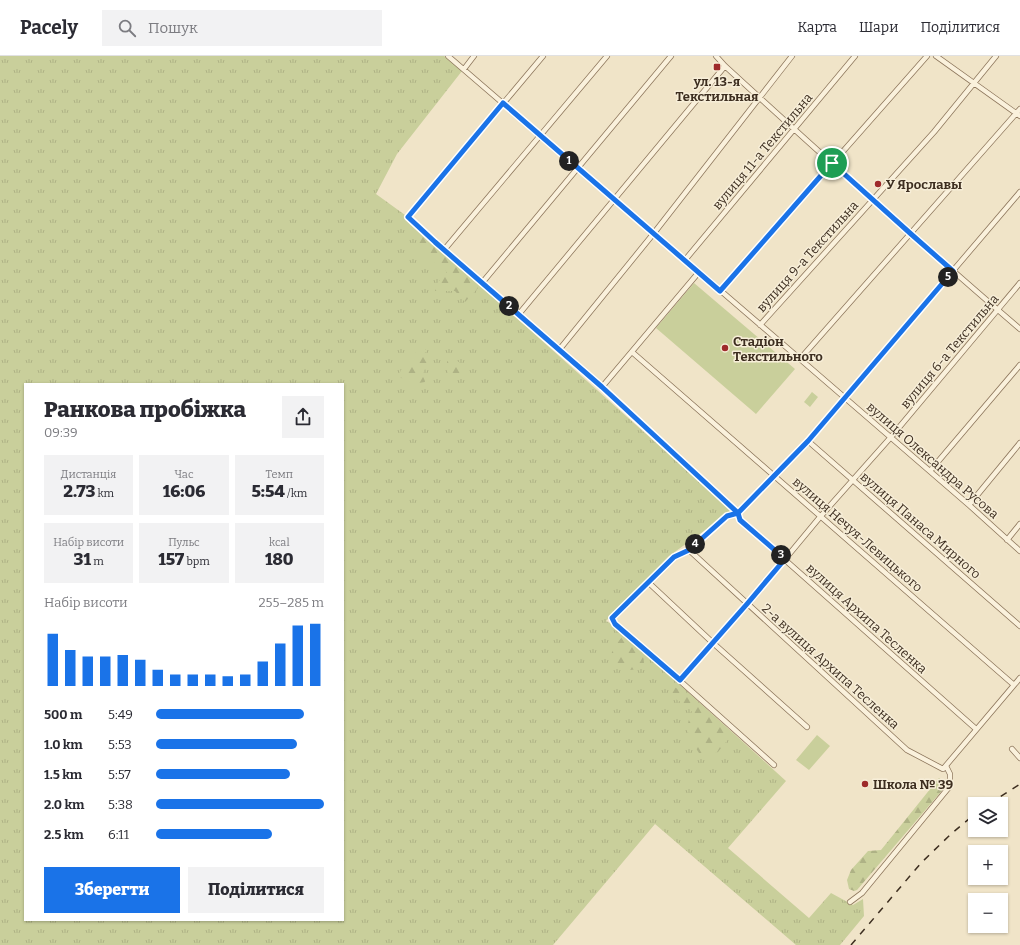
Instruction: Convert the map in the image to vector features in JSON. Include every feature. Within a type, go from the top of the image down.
[{"type":"street","name":"вулиця Олександра Русова","points":[[448,56],[845,397],[1020,551]]},
{"type":"street","points":[[464,69],[474,56]]},
{"type":"street","points":[[503,103],[543,56]]},
{"type":"street","points":[[444,250],[607,56]]},
{"type":"street","points":[[482,283],[671,56]]},
{"type":"street","points":[[716,56],[795,130],[1020,329]]},
{"type":"street","points":[[559,350],[654,233],[792,56]]},
{"type":"street","name":"вулиця 11-а Текстильна","points":[[685,260],[856,56]]},
{"type":"street","points":[[720,291],[927,56]]},
{"type":"street","points":[[936,56],[1018,115]]},
{"type":"street","name":"вулиця 9-а Текстильна","points":[[760,324],[934,132],[996,56]]},
{"type":"street","points":[[519,314],[725,66]]},
{"type":"street","name":"вулиця Архипа Тесленка","points":[[503,103],[408,217],[602,387],[738,513],[740,520],[976,729]]},
{"type":"street","points":[[800,359],[1018,115],[1020,109]]},
{"type":"street","points":[[774,765],[680,680],[615,624],[612,618],[649,584],[674,557],[689,550],[727,516],[738,513],[808,441],[1020,192]]},
{"type":"street","points":[[602,387],[699,272]]},
{"type":"street","name":"вулиця 6-а Текстильна","points":[[680,680],[747,604],[852,480],[891,437],[1020,283]]},
{"type":"street","name":"вулиця Нечуя-Левицького","points":[[632,352],[1014,685]]},
{"type":"street","points":[[930,472],[1020,365]]},
{"type":"street","name":"вулиця Панаса Мирного","points":[[808,441],[1020,626]]},
{"type":"street","points":[[969,505],[1020,443]]},
{"type":"street","points":[[1007,540],[1020,524]]},
{"type":"street","name":"2-а вулиця Архипа Тесленка","points":[[689,550],[907,750],[943,769],[946,766]]},
{"type":"street","points":[[649,584],[807,727]]},
{"type":"street","points":[[850,902],[862,893],[949,788],[951,777],[949,769],[946,766],[1020,678]]},
{"type":"street","points":[[1012,749],[1020,758]]},
{"type":"green space","points":[[0,56],[444,56],[462,71],[397,154],[376,194],[405,215],[406,219],[732,511],[669,556],[606,621],[614,625],[786,781],[728,848],[809,918],[831,893],[853,905],[863,899],[864,916],[840,945],[796,945],[655,824],[553,945],[0,945]]},
{"type":"green space","points":[[422,235],[476,282],[478,288],[465,302],[455,291],[435,291],[438,282],[447,273],[443,267],[426,259],[416,247]]},
{"type":"green space","name":"Стадіон Текстильного","points":[[694,283],[795,369],[756,414],[656,328]]},
{"type":"green space","points":[[423,347],[427,351],[422,355],[433,368],[423,370],[425,382],[412,384],[398,376],[407,359]]},
{"type":"green space","points":[[453,359],[459,362],[461,372],[452,381],[448,376],[447,361]]},
{"type":"green space","points":[[812,392],[818,397],[810,407],[804,402]]},
{"type":"green space","points":[[624,635],[640,650],[644,658],[644,663],[638,669],[622,671],[614,665],[612,661],[611,657],[613,649]]},
{"type":"green space","points":[[674,687],[690,695],[732,734],[718,752],[707,756],[699,753],[688,733],[688,724],[692,712],[686,705],[672,697],[669,690]]},
{"type":"green space","points":[[817,735],[830,746],[809,770],[796,760]]},
{"type":"green space","points":[[939,778],[943,781],[945,787],[857,890],[854,891],[849,889],[847,880],[851,870],[868,851],[881,850]]},
{"type":"railway","points":[[1000,797],[1020,784]]},
{"type":"railway","points":[[851,945],[921,863],[968,820]]},
{"type":"place","name":"ул. 13-я Текстильная","points":[[717,67]]},
{"type":"place","name":"У Ярославы","points":[[878,184]]},
{"type":"place","name":"Стадіон Текстильного","points":[[725,348]]},
{"type":"place","name":"Школа № 39","points":[[865,784]]},
{"type":"route","points":[[832,163],[720,291],[503,103],[408,217],[602,387],[738,513],[740,520],[785,559],[680,680],[615,624],[612,618],[649,584],[674,557],[689,550],[727,516],[738,513],[808,441],[953,271],[832,163]]}]
